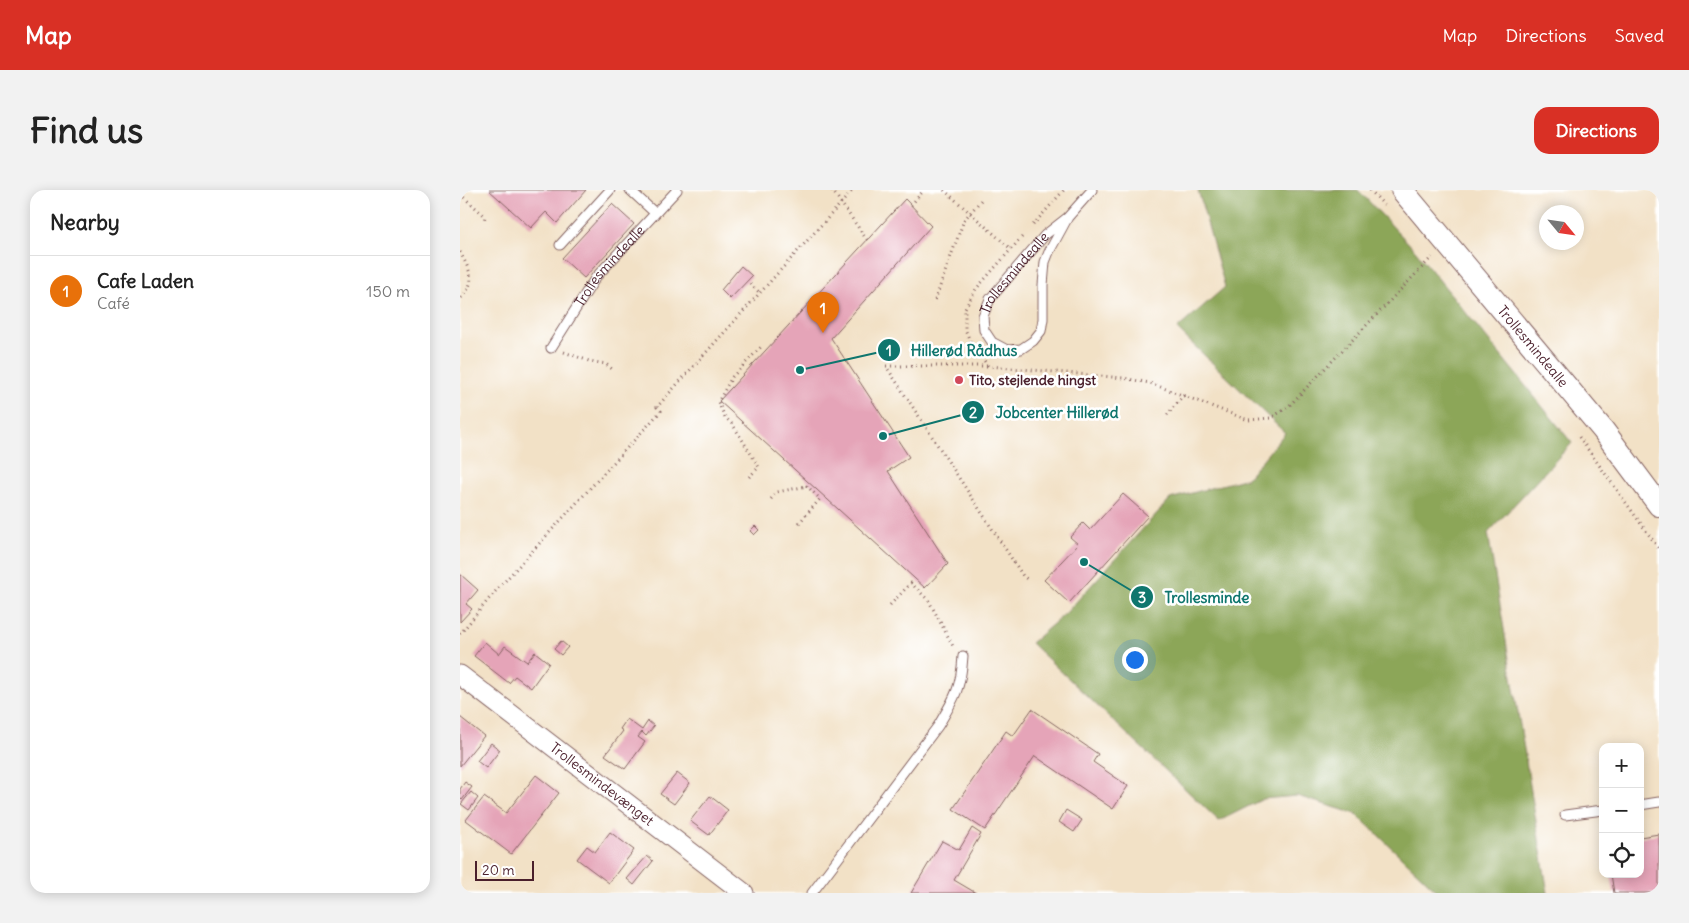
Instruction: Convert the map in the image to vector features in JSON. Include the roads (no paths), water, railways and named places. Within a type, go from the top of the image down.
[{"type":"street","name":"Trollesmindealle","points":[[1402,190],[1603,430],[1659,505]]},
{"type":"street","name":"Trollesmindevænget","points":[[460,676],[744,893]]},
{"type":"lane","points":[[560,245],[610,190]]},
{"type":"lane","points":[[630,190],[655,213]]},
{"type":"lane","name":"Trollesmindealle","points":[[551,348],[596,277],[677,190]]},
{"type":"lane","name":"Trollesmindealle","points":[[1068,218],[1045,262],[1041,331],[1033,341],[1021,348],[1008,350],[992,342],[984,330],[983,316],[990,299],[1045,235],[1068,218],[1092,190]]},
{"type":"lane","points":[[812,893],[938,726],[956,696],[962,675],[963,656]]},
{"type":"lane","points":[[1644,804],[1659,802]]},
{"type":"lane","points":[[1565,815],[1599,811]]},
{"type":"place","name":"Cafe Laden","points":[[823,333]]},
{"type":"place","name":"Hillerød Rådhus","points":[[800,370]]},
{"type":"place","name":"Tito, stejlende hingst","points":[[959,380]]},
{"type":"place","name":"Jobcenter Hillerød","points":[[883,436]]},
{"type":"place","name":"Trollesminde","points":[[1084,562]]}]
